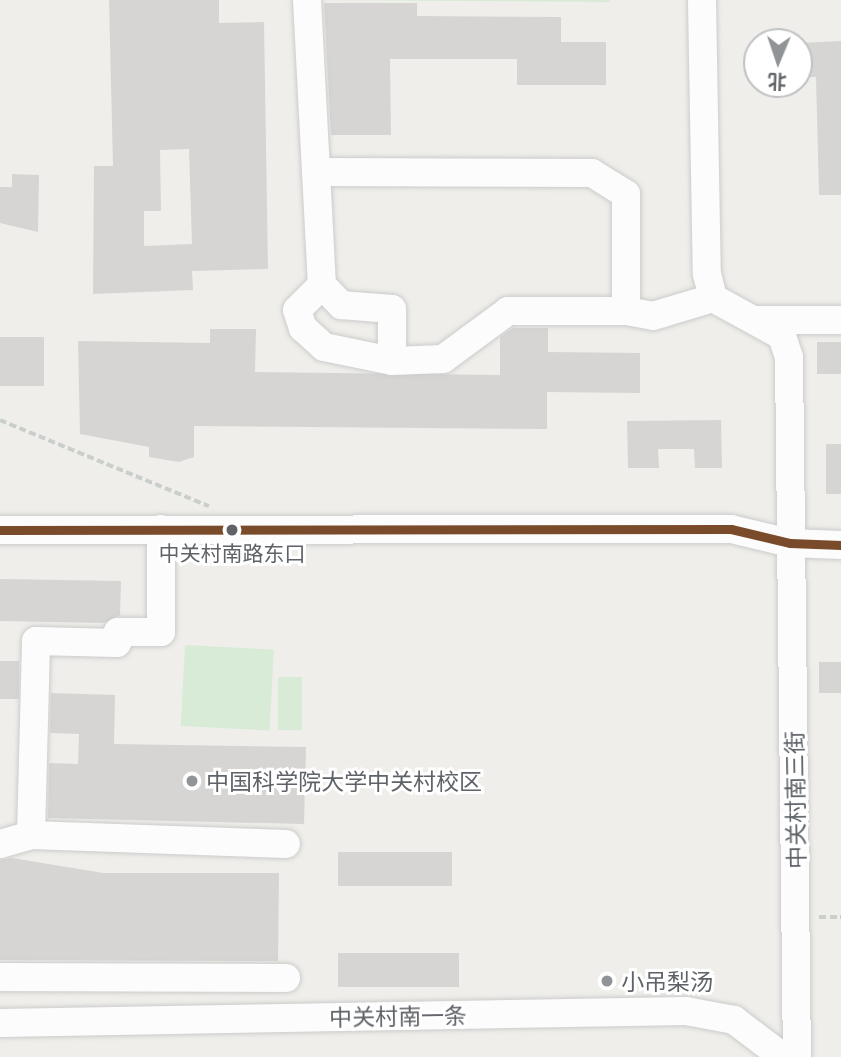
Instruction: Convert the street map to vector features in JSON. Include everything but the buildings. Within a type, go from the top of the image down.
[{"type":"street","points":[[307,0],[323,285],[341,305],[392,309],[392,361]]},
{"type":"street","points":[[702,0],[707,274],[713,299]]},
{"type":"street","points":[[316,172],[593,173],[626,194],[626,311]]},
{"type":"street","points":[[323,285],[297,310],[303,328],[324,347],[392,361],[443,359],[508,311],[626,311],[653,316],[713,299],[760,320],[841,320]]},
{"type":"street","name":"中关村南三街","points":[[760,320],[782,336],[789,357],[797,1057]]},
{"type":"street","points":[[31,835],[36,641],[117,643],[118,632],[161,632],[161,529]]},
{"type":"street","points":[[0,530],[730,529],[790,542],[841,545]]},
{"type":"street","points":[[0,844],[31,835],[286,844]]},
{"type":"street","points":[[0,977],[286,978]]},
{"type":"street","name":"中关村南一条","points":[[0,1023],[685,1011],[734,1020],[783,1057]]},
{"type":"path","points":[[0,420],[215,508]]},
{"type":"green space","points":[[320,0],[610,0],[609,2]]},
{"type":"green space","points":[[185,645],[274,650],[270,731],[181,726]]},
{"type":"green space","points":[[278,677],[302,677],[302,730],[278,730]]},
{"type":"transit line","points":[[0,530],[731,529],[790,543],[841,545]]},
{"type":"place","name":"中关村南路东口","points":[[232,530]]},
{"type":"place","name":"中国科学院大学中关村校区","points":[[192,781]]},
{"type":"place","name":"小吊梨汤","points":[[607,981]]}]
